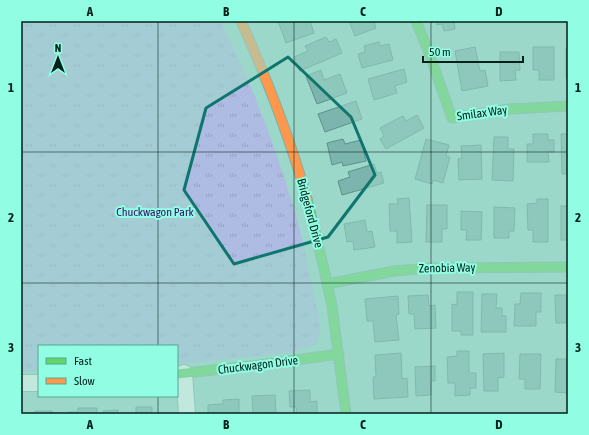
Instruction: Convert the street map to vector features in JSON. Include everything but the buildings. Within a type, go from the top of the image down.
[{"type":"street","name":"Bridgeford Drive","points":[[241,21],[277,107],[297,166],[314,226],[327,284],[339,354],[346,414]]},
{"type":"street","name":"Smilax Way","points":[[416,21],[452,118],[507,109],[539,106],[568,106]]},
{"type":"street","name":"Zenobia Way","points":[[327,284],[394,271],[429,268],[568,267]]},
{"type":"street","name":"Chuckwagon Drive","points":[[181,374],[259,366],[339,354]]},
{"type":"street","points":[[181,374],[187,414]]},
{"type":"street","points":[[21,383],[38,383]]},
{"type":"highlighted area","points":[[288,57],[351,117],[375,175],[328,237],[234,264],[184,190],[206,108]]},
{"type":"green space","name":"Chuckwagon Park","points":[[21,21],[220,21],[261,111],[293,205],[304,247],[319,317],[320,334],[317,344],[296,352],[178,364],[178,345],[38,345],[38,371],[21,372]]},
{"type":"traffic: fast","points":[[416,21],[452,118],[510,109],[568,106]]},
{"type":"traffic: fast","points":[[307,199],[332,306],[346,414]]},
{"type":"traffic: fast","points":[[327,284],[394,271],[429,268],[568,267]]},
{"type":"traffic: fast","points":[[178,374],[339,354]]},
{"type":"traffic: slow","points":[[241,21],[277,109],[307,199]]}]
